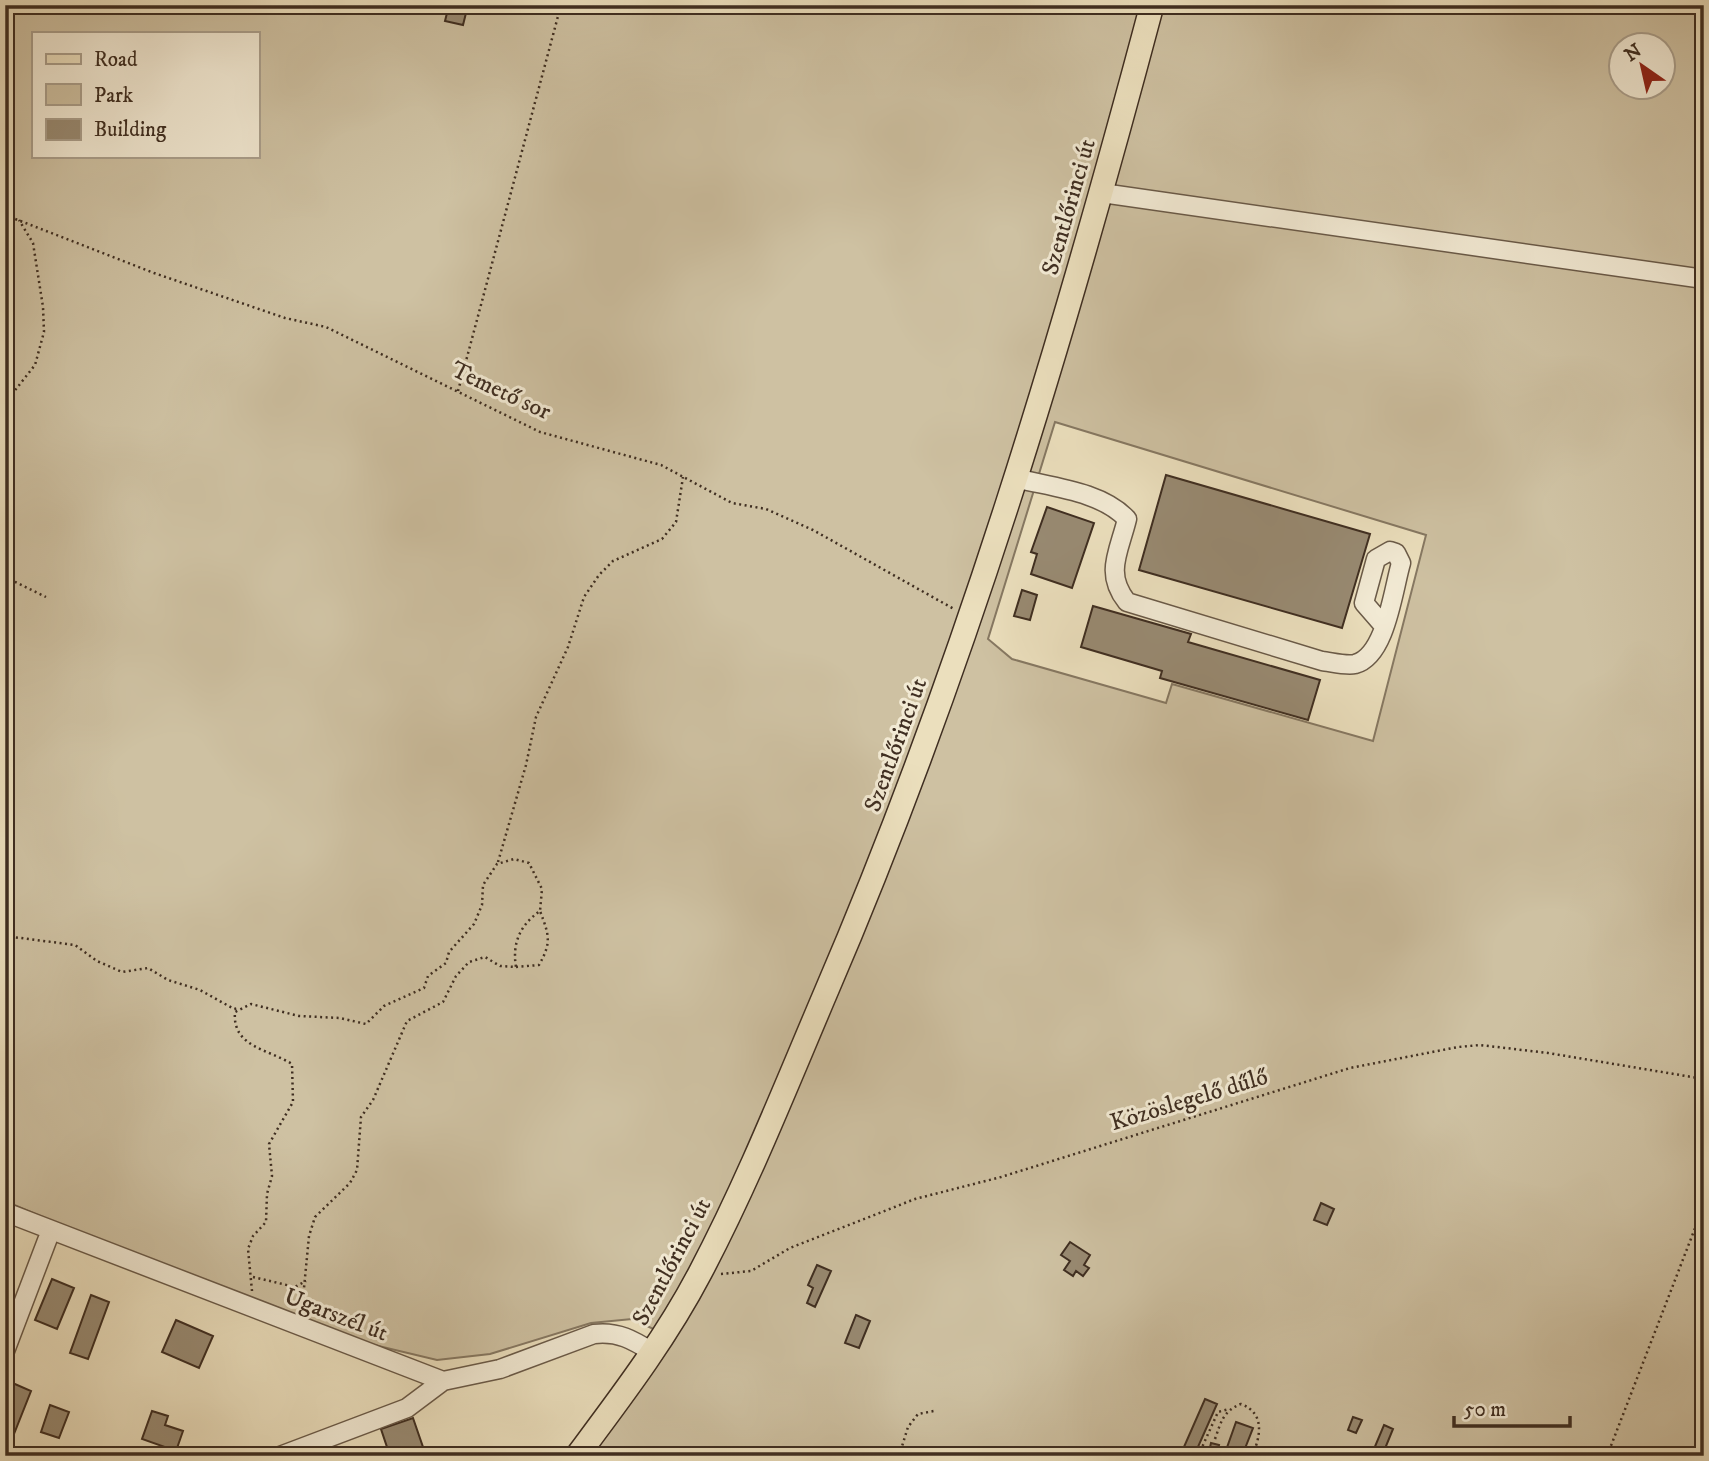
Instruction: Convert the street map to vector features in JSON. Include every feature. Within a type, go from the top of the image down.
[{"type":"main road","name":"Szentlőrinci út","points":[[577,1456],[653,1353],[700,1273],[762,1141],[875,878],[971,619],[1102,193],[1152,5]]},
{"type":"street","points":[[1102,193],[1704,279]]},
{"type":"street","points":[[1015,478],[1093,498],[1118,509],[1127,519],[1112,577],[1126,602],[1322,661],[1354,664],[1371,654],[1380,642],[1384,626]]},
{"type":"street","name":"Ugarszél út","points":[[5,1212],[443,1381]]},
{"type":"street","points":[[5,1350],[51,1230]]},
{"type":"street","points":[[280,1456],[407,1408],[443,1381],[500,1369],[594,1334],[609,1332],[629,1337],[653,1353]]},
{"type":"path","points":[[457,391],[561,5]]},
{"type":"path","name":"Temető sor","points":[[5,215],[154,274],[285,318],[326,327],[540,432],[661,465],[732,503],[766,509],[813,530],[889,570],[971,619]]},
{"type":"path","points":[[5,403],[35,365],[44,332],[43,306],[33,243],[19,220]]},
{"type":"path","points":[[5,936],[75,945],[97,961],[122,972],[148,968],[168,980],[200,990],[234,1009],[251,1004],[299,1016],[340,1018],[366,1024],[384,1006],[424,988],[428,976],[446,963],[449,952],[474,924],[482,905],[483,885],[497,864],[526,765],[536,717],[568,647],[584,597],[613,561],[662,539],[676,522],[684,477]]},
{"type":"path","points":[[5,577],[46,597]]},
{"type":"path","points":[[299,1327],[309,1236],[315,1217],[350,1183],[357,1170],[361,1117],[373,1100],[407,1021],[443,1002],[456,975],[469,962],[485,957],[499,966],[539,965],[549,948],[547,930],[540,911],[542,889],[530,863],[514,859],[497,864]]},
{"type":"path","points":[[516,967],[513,948],[529,918],[540,911]]},
{"type":"path","points":[[242,1007],[236,1012],[237,1032],[244,1042],[292,1064],[294,1081],[293,1102],[269,1144],[272,1175],[266,1222],[253,1236],[248,1250],[248,1268],[252,1276],[250,1308]]},
{"type":"path","name":"Közöslegelő dűlő","points":[[700,1273],[731,1275],[751,1271],[790,1248],[915,1199],[1001,1177],[1350,1069],[1458,1047],[1480,1045],[1548,1053],[1704,1079]]},
{"type":"path","points":[[1607,1456],[1704,1205]]},
{"type":"path","points":[[252,1276],[295,1287],[306,1280]]},
{"type":"path","points":[[1198,1456],[1218,1412],[1241,1404],[1251,1408],[1258,1417],[1259,1431],[1252,1456]]},
{"type":"path","points":[[1215,1439],[1224,1413],[1230,1408]]},
{"type":"path","points":[[899,1456],[908,1427],[918,1414],[934,1411]]},
{"type":"path","points":[[900,1451],[934,1456]]},
{"type":"green space","points":[[5,5],[1704,5],[1704,1456],[590,1456],[675,1339],[632,1319],[591,1323],[490,1354],[437,1360],[299,1327],[5,1201]],"holes":[[[1055,422],[1426,535],[1373,741],[1172,684],[1166,703],[1012,659],[988,639]]]},
{"type":"building","points":[[449,5],[468,5],[463,25],[445,21]]},
{"type":"building","points":[[1166,475],[1370,534],[1342,628],[1139,570]]},
{"type":"building","points":[[1047,507],[1094,523],[1072,588],[1031,574],[1037,554],[1031,552]]},
{"type":"building","points":[[1022,590],[1037,595],[1030,620],[1014,616]]},
{"type":"building","points":[[1093,606],[1191,634],[1188,642],[1320,680],[1308,720],[1160,678],[1162,671],[1081,647]]},
{"type":"building","points":[[1321,1203],[1334,1209],[1327,1225],[1314,1220]]},
{"type":"building","points":[[1070,1242],[1090,1255],[1084,1265],[1089,1268],[1083,1276],[1076,1271],[1073,1276],[1064,1270],[1070,1261],[1061,1255]]},
{"type":"building","points":[[817,1265],[831,1271],[815,1307],[807,1303],[813,1288],[808,1285]]},
{"type":"building","points":[[52,1279],[74,1288],[57,1329],[35,1320]]},
{"type":"building","points":[[91,1295],[109,1302],[88,1359],[70,1353]]},
{"type":"building","points":[[856,1315],[870,1321],[859,1348],[845,1343]]},
{"type":"building","points":[[176,1320],[213,1336],[199,1368],[162,1352]]},
{"type":"building","points":[[8,1381],[31,1391],[14,1434],[5,1430],[5,1388]]},
{"type":"building","points":[[1205,1399],[1217,1404],[1194,1456],[1180,1456]]},
{"type":"building","points":[[50,1405],[69,1412],[59,1438],[41,1432]]},
{"type":"building","points":[[152,1411],[168,1416],[165,1425],[183,1431],[176,1451],[142,1439]]},
{"type":"building","points":[[1353,1417],[1362,1420],[1356,1433],[1348,1430]]},
{"type":"building","points":[[413,1418],[424,1450],[407,1456],[390,1456],[381,1429]]},
{"type":"building","points":[[1236,1422],[1253,1428],[1242,1456],[1224,1456]]},
{"type":"building","points":[[1384,1425],[1393,1429],[1382,1456],[1371,1456]]},
{"type":"building","points":[[1211,1443],[1219,1445],[1216,1456],[1208,1456]]}]
